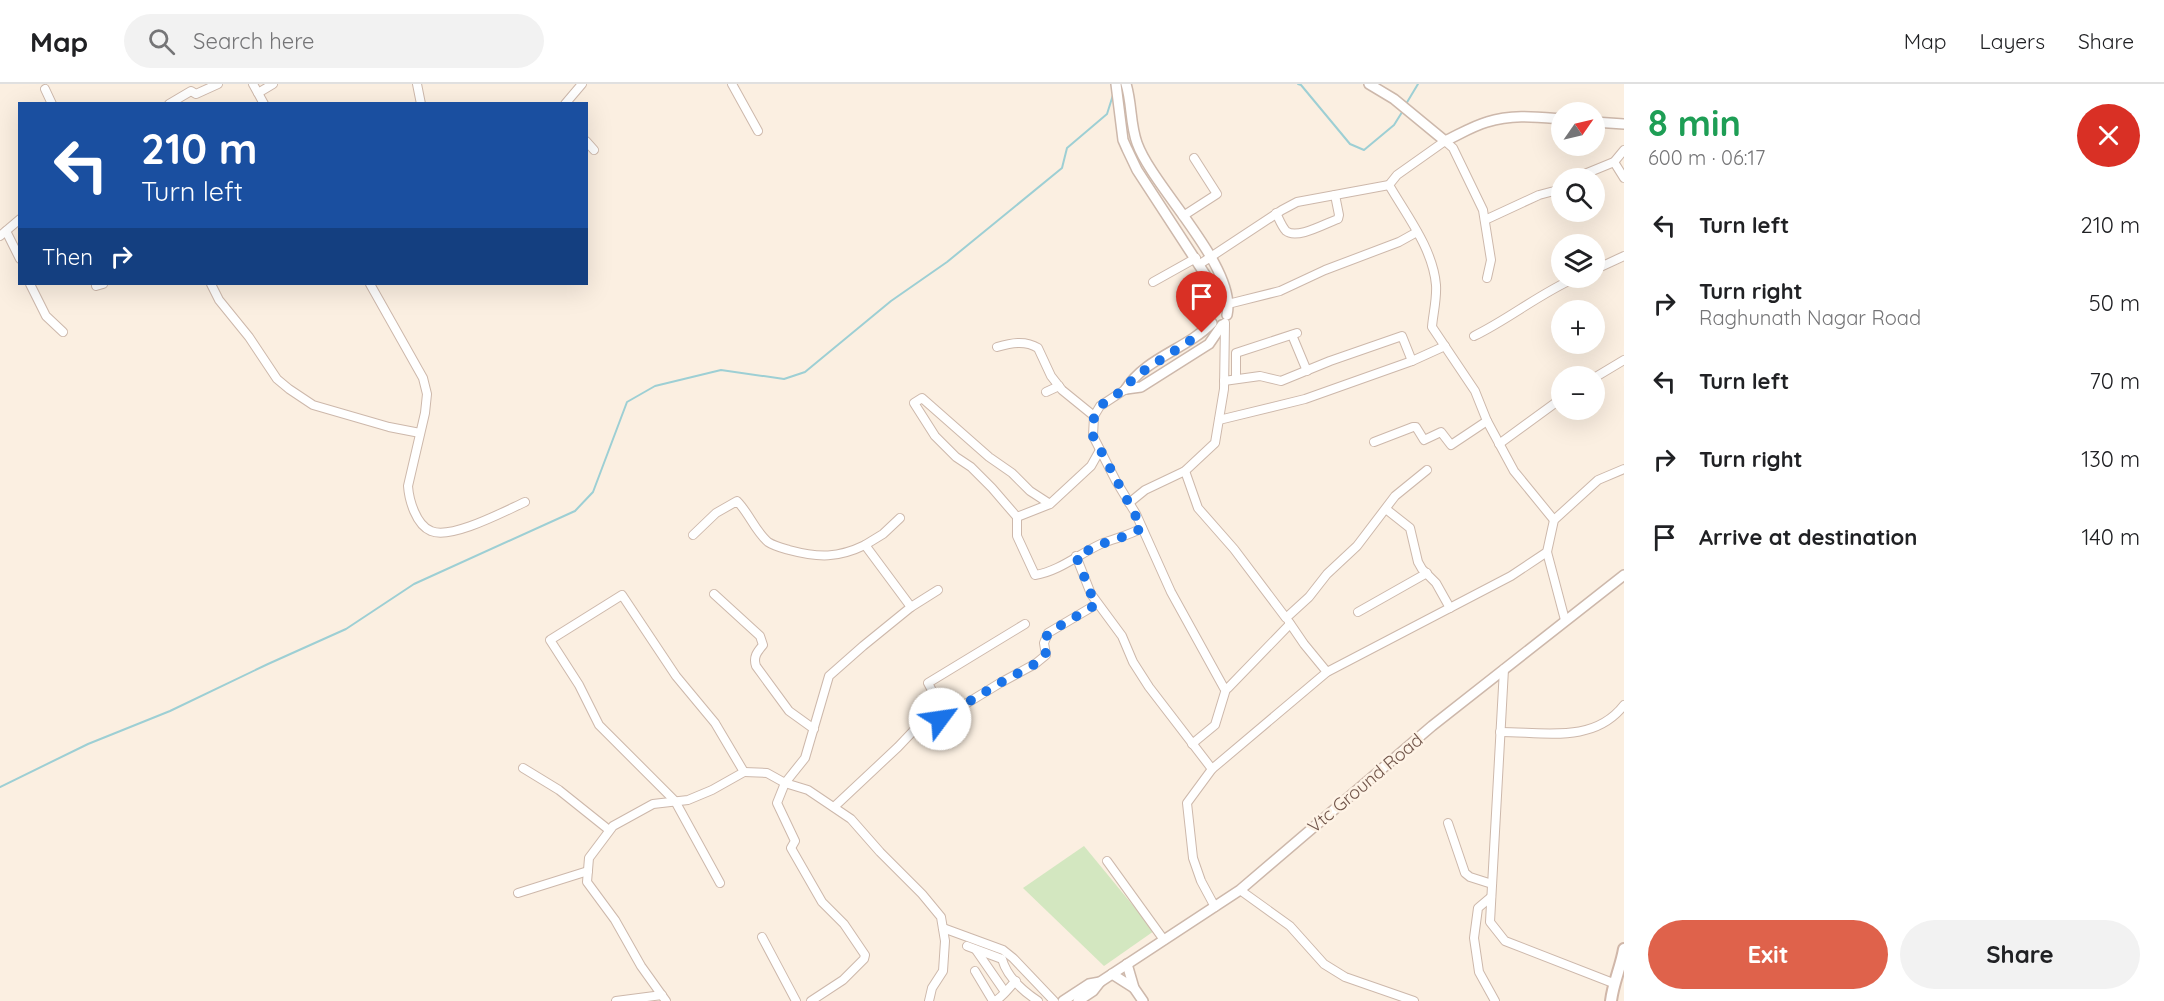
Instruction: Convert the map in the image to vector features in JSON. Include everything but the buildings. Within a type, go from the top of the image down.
[{"type":"main road","points":[[1611,1001],[1613,983],[1623,961],[1624,949]]},
{"type":"street","points":[[172,102],[191,91],[196,94],[218,84]]},
{"type":"street","points":[[253,84],[263,102]]},
{"type":"street","points":[[258,93],[273,84]]},
{"type":"street","points":[[417,84],[421,102]]},
{"type":"street","points":[[567,102],[582,84]]},
{"type":"street","points":[[732,84],[758,131]]},
{"type":"street","points":[[1116,84],[1123,140],[1127,149],[1137,170],[1210,282],[1212,323],[1217,326],[1224,321]]},
{"type":"street","points":[[1126,84],[1137,143],[1220,275],[1228,304],[1224,321],[1224,381],[1215,443],[1185,471],[1145,490],[1129,503]]},
{"type":"street","points":[[1369,84],[1395,99],[1453,148],[1464,168],[1472,192],[1483,210],[1491,260],[1487,279]]},
{"type":"street","points":[[45,89],[51,102]]},
{"type":"street","points":[[1153,282],[1198,261],[1210,258],[1276,213],[1297,202],[1389,185],[1397,175],[1445,141],[1487,122],[1526,116],[1551,118]]},
{"type":"street","points":[[1605,123],[1624,124]]},
{"type":"street","points":[[588,143],[594,150]]},
{"type":"street","points":[[1127,149],[1137,143]]},
{"type":"street","points":[[1599,168],[1614,162],[1624,150]]},
{"type":"street","points":[[1176,227],[1217,194],[1194,158]]},
{"type":"street","points":[[1614,162],[1624,178]]},
{"type":"street","points":[[1389,185],[1417,232],[1433,268],[1436,288],[1432,327],[1475,391],[1487,421],[1514,471],[1554,520]]},
{"type":"street","points":[[1485,220],[1551,192]]},
{"type":"street","points":[[1276,213],[1284,229],[1297,235],[1338,219],[1335,195]]},
{"type":"street","points":[[18,221],[3,233],[18,256]]},
{"type":"street","points":[[1228,304],[1280,291],[1325,270],[1399,242],[1417,232]]},
{"type":"street","points":[[1605,265],[1624,256]]},
{"type":"street","points":[[30,285],[46,316],[63,332]]},
{"type":"street","points":[[212,285],[219,300],[249,337],[278,379],[289,389],[313,405],[389,427],[420,433]]},
{"type":"street","points":[[373,285],[423,378],[427,394],[408,486],[409,497],[422,524],[430,531],[442,533],[483,522],[525,502]]},
{"type":"street","points":[[1474,336],[1505,321],[1553,288]]},
{"type":"street","points":[[1126,388],[1141,387],[1209,344],[1224,321],[1221,309],[1213,311]]},
{"type":"street","points":[[1212,323],[1202,333],[1134,377],[1126,388],[1100,406],[1094,416],[1093,436],[1142,528],[1172,592],[1226,689]]},
{"type":"street","points":[[1236,379],[1236,353],[1294,334],[1307,371]]},
{"type":"street","points":[[1224,381],[1260,376],[1281,381],[1330,360],[1402,336],[1412,361]]},
{"type":"street","points":[[997,347],[1027,343],[1038,348],[1051,376],[1059,386],[1094,416]]},
{"type":"street","points":[[1219,420],[1305,399],[1412,361],[1444,346]]},
{"type":"street","points":[[1605,371],[1624,360]]},
{"type":"street","points":[[1046,392],[1059,386]]},
{"type":"street","points":[[1050,504],[1030,491],[1012,473],[989,457],[922,398],[914,403],[935,436],[956,457],[971,467],[1017,517],[1017,536],[1035,575],[1052,572],[1076,556],[1142,528]]},
{"type":"street","points":[[1499,444],[1551,406]]},
{"type":"street","points":[[1374,442],[1416,427],[1424,440],[1441,432],[1451,445],[1487,421]]},
{"type":"street","points":[[1017,517],[1050,504],[1092,466],[1100,450]]},
{"type":"street","points":[[1565,620],[1547,552],[1554,520],[1598,480],[1624,469]]},
{"type":"street","points":[[1192,744],[1214,727],[1226,689],[1327,574],[1357,546],[1395,496],[1427,470]]},
{"type":"street","points":[[1185,471],[1198,508],[1234,549],[1327,672]]},
{"type":"street","points":[[693,535],[716,513],[737,501],[762,536],[774,546],[826,556],[849,552],[866,545],[883,534],[900,518]]},
{"type":"street","points":[[1386,509],[1410,528],[1418,562],[1442,591],[1450,608]]},
{"type":"street","points":[[866,545],[911,607]]},
{"type":"street","points":[[1215,907],[1201,881],[1193,858],[1186,803],[1212,769],[1327,672],[1511,576],[1547,552]]},
{"type":"street","points":[[1076,556],[1091,594],[1122,636],[1133,662],[1149,687],[1212,769]]},
{"type":"street","points":[[1358,612],[1427,573]]},
{"type":"street","name":"Vtc Ground Road","points":[[1100,982],[1240,890],[1432,726],[1624,575]]},
{"type":"street","points":[[811,1001],[843,980],[864,959],[865,955],[844,924],[822,902],[791,848],[795,841],[777,803],[785,783],[805,758],[830,676],[862,645],[911,607],[938,590]]},
{"type":"street","points":[[714,594],[760,636],[763,645],[755,655],[756,666],[789,711],[814,729]]},
{"type":"street","points":[[720,883],[675,801],[599,725],[579,685],[550,640],[622,595],[676,676],[714,723],[744,772]]},
{"type":"street","points":[[940,719],[1035,664],[1046,655],[1044,643],[1048,633],[1097,604]]},
{"type":"street","points":[[834,807],[898,747],[936,707],[937,700],[928,683],[1025,624]]},
{"type":"street","points":[[1504,669],[1490,922],[1505,941],[1613,983]]},
{"type":"street","points":[[1500,732],[1583,732],[1597,728],[1615,716],[1624,705]]},
{"type":"street","points":[[523,768],[559,790],[609,830]]},
{"type":"street","points":[[664,998],[641,966],[615,920],[587,882],[589,858],[613,826],[653,804],[688,800],[744,772],[767,773],[785,783],[808,790],[851,819],[941,917],[945,941],[943,971],[932,988],[929,1001]]},
{"type":"street","points":[[1448,823],[1465,873],[1470,877],[1492,884]]},
{"type":"street","points":[[1107,861],[1164,940]]},
{"type":"street","points":[[518,893],[588,871]]},
{"type":"street","points":[[1240,890],[1290,926],[1324,964],[1345,977],[1414,1001]]},
{"type":"street","points":[[1491,897],[1478,908],[1474,938],[1479,972],[1495,1001]]},
{"type":"street","points":[[943,928],[1003,950],[1054,1001]]},
{"type":"street","points":[[762,937],[796,1001]]},
{"type":"street","points":[[1005,992],[971,947],[1002,959],[1004,968],[1025,992],[1038,1001]]},
{"type":"street","points":[[1127,964],[1134,988],[1143,1001]]},
{"type":"street","points":[[975,970],[994,1001],[1003,996],[1016,981]]},
{"type":"street","points":[[1112,974],[1134,988]]},
{"type":"street","points":[[1063,1001],[1089,984],[1100,982]]},
{"type":"street","points":[[1078,1001],[1093,991],[1100,982]]},
{"type":"street","points":[[616,1001],[664,998]]},
{"type":"green space","points":[[1084,846],[1154,931],[1104,966],[1023,888]]},
{"type":"waterway","points":[[1298,84],[1350,144],[1364,150],[1394,125],[1404,109]]},
{"type":"waterway","points":[[1406,104],[1418,84]]},
{"type":"waterway","points":[[0,787],[88,744],[170,711],[346,629],[414,584],[575,511],[593,492],[627,402],[655,386],[721,370],[784,379],[805,372],[891,301],[947,262],[1062,168],[1067,148],[1107,114],[1113,95]]},
{"type":"route","points":[[940,719],[1035,664],[1046,655],[1044,643],[1048,633],[1097,604],[1076,556],[1142,528],[1093,436],[1094,416],[1100,406],[1126,388],[1134,377],[1202,333]]}]
